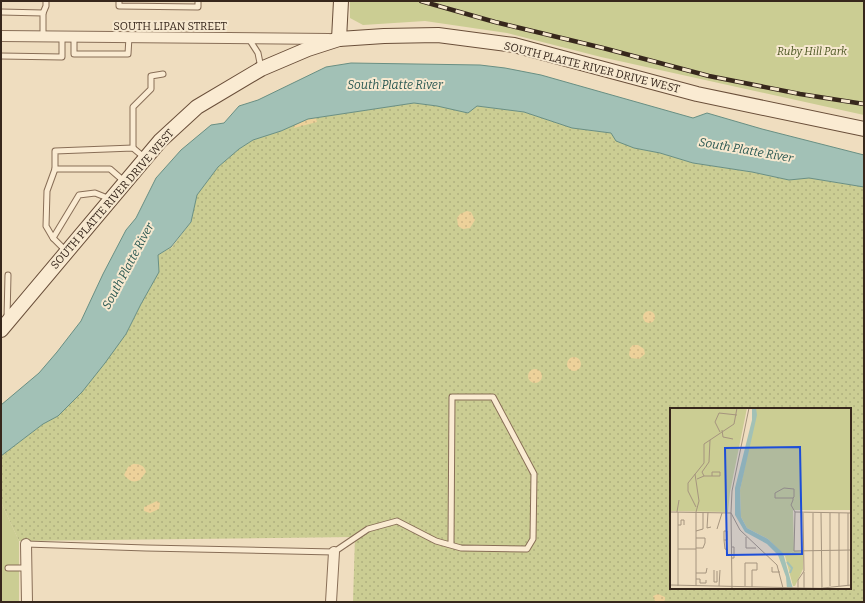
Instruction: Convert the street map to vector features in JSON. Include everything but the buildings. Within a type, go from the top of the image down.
[{"type":"street","points":[[339,39],[341,1]]},
{"type":"street","name":"SOUTH PLATTE RIVER DRIVE WEST","points":[[4,326],[160,141],[197,107],[261,69],[308,49],[339,39],[438,35],[514,45],[697,94],[864,129]]},
{"type":"street","name":"SOUTH LIPAN STREET","points":[[1,36],[339,39]]},
{"type":"street","points":[[26,544],[27,602]]},
{"type":"street","points":[[331,602],[334,552]]},
{"type":"lane","points":[[42,36],[43,13],[46,6],[46,1]]},
{"type":"lane","points":[[118,1],[118,6],[198,7],[198,1]]},
{"type":"lane","points":[[1,12],[43,13]]},
{"type":"lane","points":[[1,56],[62,57],[62,37]]},
{"type":"lane","points":[[74,37],[74,54],[128,54],[129,37]]},
{"type":"lane","points":[[248,38],[258,53],[261,69]]},
{"type":"lane","points":[[133,148],[133,107],[151,89],[151,76],[163,74]]},
{"type":"lane","points":[[66,252],[53,238],[46,226],[47,191],[55,169],[55,151],[133,148],[145,159]]},
{"type":"lane","points":[[55,169],[110,169],[125,183]]},
{"type":"lane","points":[[53,238],[78,195],[95,193],[111,199]]},
{"type":"lane","points":[[4,326],[8,275]]},
{"type":"lane","points":[[26,544],[334,552],[368,529],[397,521],[436,541],[461,548],[527,549],[534,539],[534,474],[493,397],[452,397],[451,545]]},
{"type":"lane","points":[[8,568],[26,568]]},
{"type":"green space","name":"Ruby Hill Park","points":[[350,1],[864,1],[864,115],[601,57],[507,33],[425,21],[363,25],[350,18]]},
{"type":"green space","points":[[414,103],[437,106],[477,106],[524,112],[572,128],[611,133],[634,148],[660,153],[693,163],[752,172],[789,180],[808,178],[864,187],[864,602],[353,602],[355,537],[19,541],[1,502],[1,456],[43,424],[58,416],[82,392],[126,334],[159,272],[158,255],[172,247],[191,222],[197,195],[218,167],[239,149],[253,140],[281,131],[308,119]]},
{"type":"green space","points":[[1,502],[19,541],[19,602],[1,602]]},
{"type":"sand","points":[[315,115],[317,122],[294,128],[295,117]]},
{"type":"sand","points":[[467,211],[471,212],[475,220],[470,228],[463,229],[458,226],[457,218],[460,214]]},
{"type":"sand","points":[[651,311],[654,312],[654,322],[647,323],[644,322],[643,315],[644,312]]},
{"type":"sand","points":[[633,345],[638,345],[644,349],[645,354],[639,359],[631,358],[629,355],[630,348]]},
{"type":"sand","points":[[571,357],[577,357],[581,361],[581,367],[577,371],[571,371],[567,367],[567,361]]},
{"type":"sand","points":[[535,369],[540,371],[542,376],[540,381],[535,383],[530,381],[528,376],[530,371]]},
{"type":"sand","points":[[133,464],[141,465],[146,472],[138,481],[131,481],[124,475],[128,467]]},
{"type":"sand","points":[[157,501],[160,503],[159,509],[150,513],[144,511],[144,507]]},
{"type":"sand","points":[[658,594],[665,597],[663,602],[655,601],[653,596]]},
{"type":"water","name":"South Platte River","points":[[351,63],[480,65],[505,68],[541,75],[693,118],[707,113],[762,129],[864,155],[864,187],[809,178],[789,180],[752,172],[693,163],[660,153],[634,148],[616,141],[611,133],[572,128],[524,112],[477,106],[468,113],[437,106],[414,103],[308,119],[281,131],[253,140],[239,149],[218,167],[197,195],[191,222],[171,247],[158,255],[159,272],[126,334],[105,363],[82,392],[58,416],[43,424],[1,456],[1,405],[39,373],[81,321],[126,230],[136,218],[156,178],[181,150],[211,125],[224,123],[239,106],[258,100],[326,67]]},
{"type":"railway","points":[[421,1],[495,22],[603,48],[709,76],[800,94],[864,104]]}]
